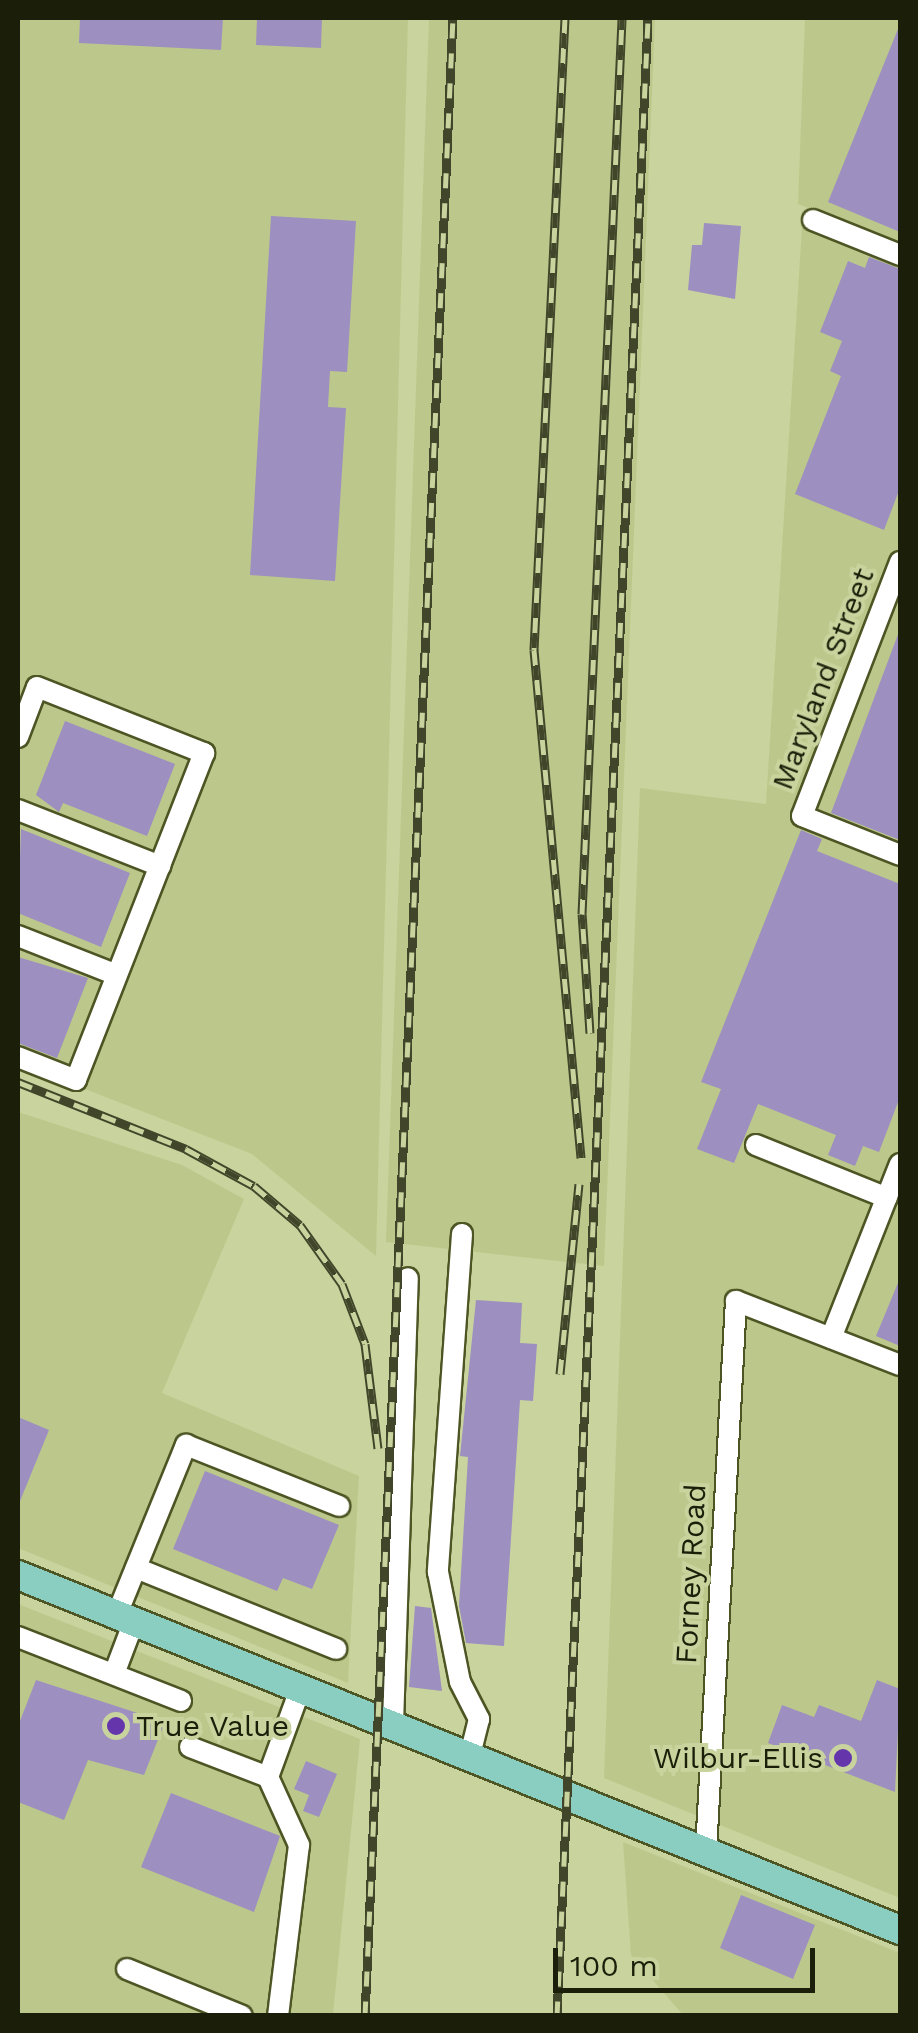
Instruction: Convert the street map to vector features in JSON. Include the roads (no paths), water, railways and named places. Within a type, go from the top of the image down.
[{"type":"main road","points":[[20,1582],[126,1618],[302,1687],[900,1930]]},
{"type":"street","points":[[813,220],[900,255]]},
{"type":"street","name":"Maryland Street","points":[[900,562],[802,816],[900,856]]},
{"type":"street","points":[[18,737],[27,684],[204,753],[76,1080],[18,1057]]},
{"type":"street","points":[[18,810],[160,866]]},
{"type":"street","points":[[18,936],[117,975]]},
{"type":"street","points":[[756,1145],[887,1198]]},
{"type":"street","points":[[900,1164],[831,1338],[900,1365]]},
{"type":"street","points":[[462,1234],[438,1572],[460,1682],[479,1719],[470,1756]]},
{"type":"street","points":[[386,1721],[408,1278]]},
{"type":"street","name":"Forney Road","points":[[706,1850],[736,1300],[831,1338]]},
{"type":"street","points":[[114,1674],[136,1568],[186,1444],[339,1506]]},
{"type":"street","points":[[136,1568],[336,1649]]},
{"type":"street","points":[[18,1637],[181,1701]]},
{"type":"street","points":[[278,2016],[299,1845],[268,1776],[302,1687]]},
{"type":"street","points":[[190,1747],[268,1776]]},
{"type":"street","points":[[127,1968],[242,2016]]},
{"type":"railway","points":[[365,2016],[453,18]]},
{"type":"railway","points":[[565,18],[534,650],[581,1158]]},
{"type":"railway","points":[[590,1033],[582,914],[622,18]]},
{"type":"railway","points":[[557,2016],[648,18]]},
{"type":"railway","points":[[18,1082],[186,1149],[254,1186],[300,1225],[342,1284],[365,1344],[378,1448]]},
{"type":"railway","points":[[560,1374],[579,1184]]},
{"type":"place","name":"True Value","points":[[116,1726]]},
{"type":"place","name":"Wilbur-Ellis","points":[[843,1758]]}]
